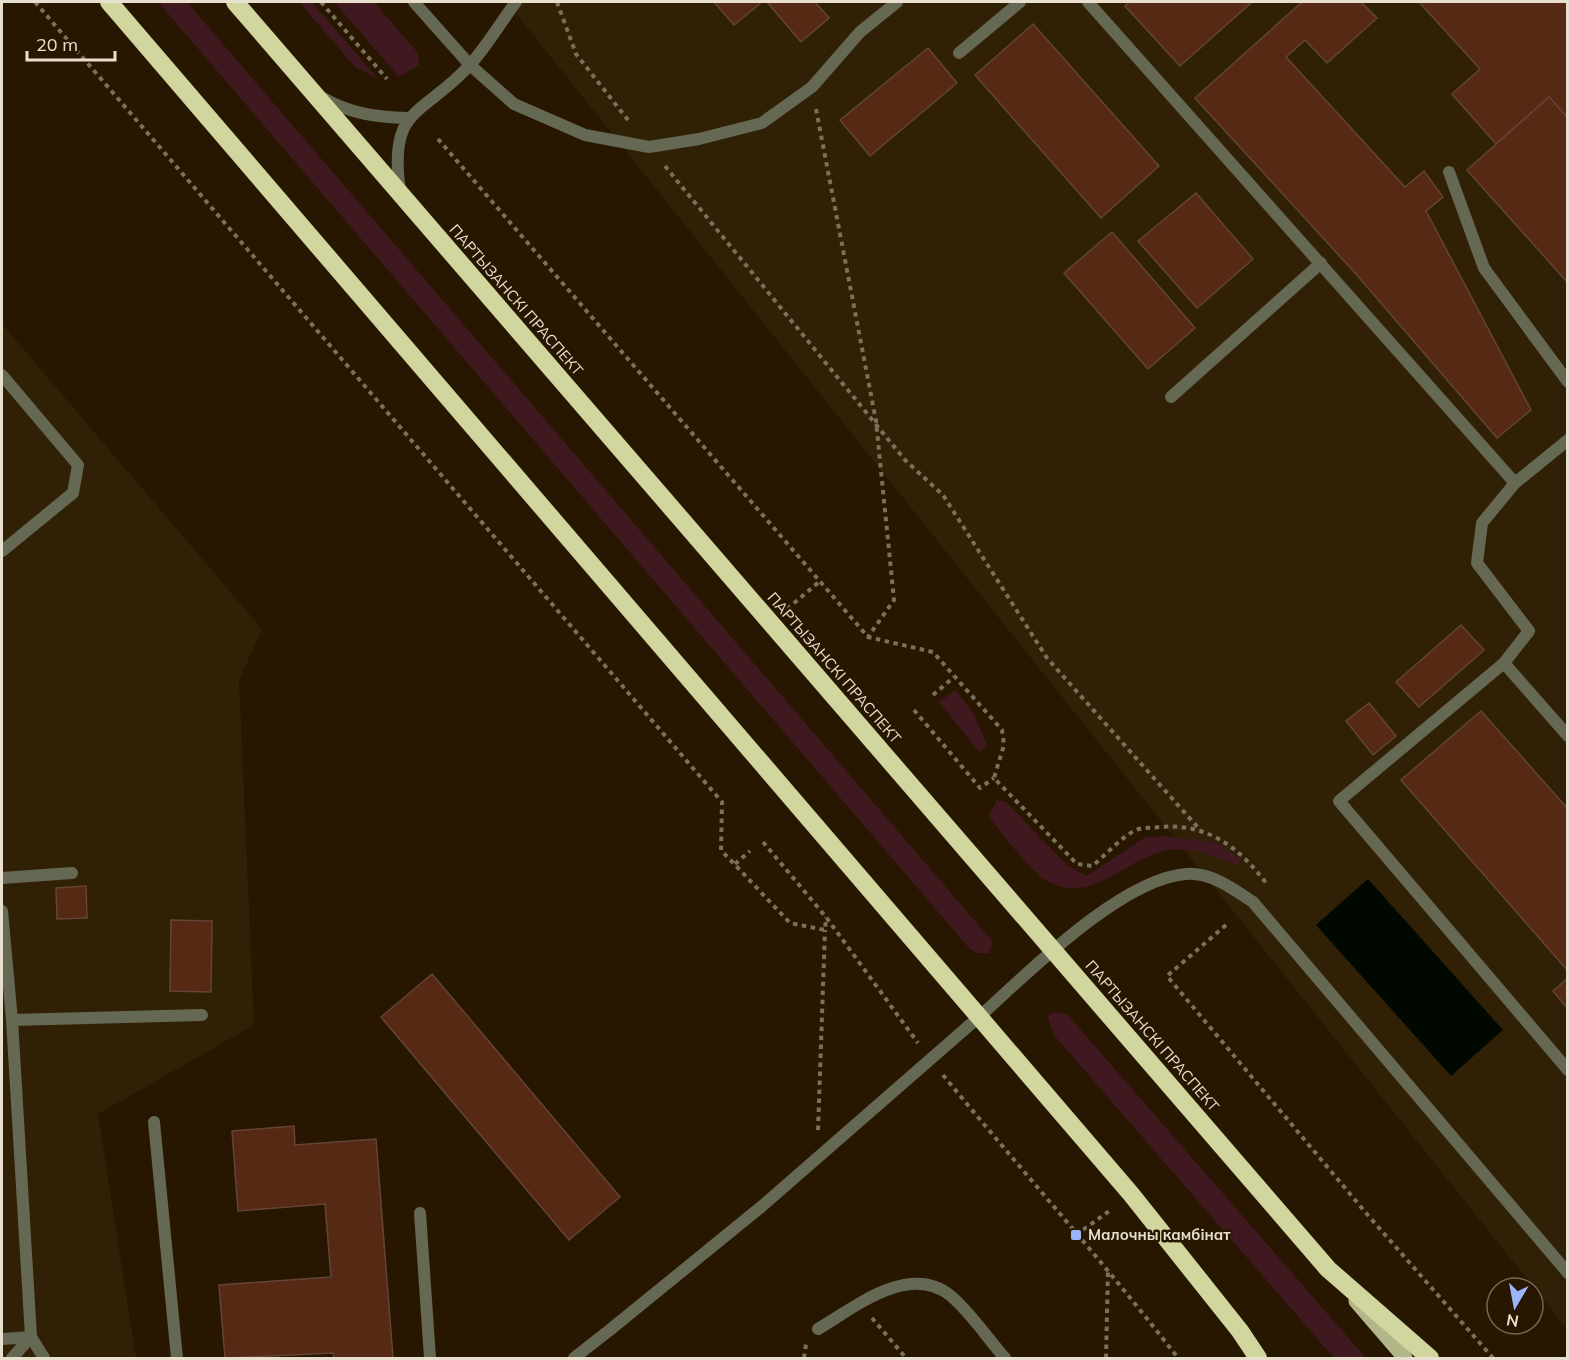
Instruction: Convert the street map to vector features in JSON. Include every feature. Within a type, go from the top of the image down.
[{"type":"highway","points":[[109,2],[1131,1194],[1240,1331],[1258,1359]]},
{"type":"highway","name":"ПАРТЫЗАНСКІ ПРАСПЕКТ","points":[[235,2],[1328,1269]]},
{"type":"highway","points":[[1328,1269],[1430,1359]]},
{"type":"main road","name":"ПАРТЫЗАНСКІ ПРАСПЕКТ","points":[[1328,1269],[1405,1359]]},
{"type":"main road","points":[[1240,1331],[1264,1359]]},
{"type":"street","points":[[414,2],[470,65],[514,104],[585,135],[649,147],[699,140],[762,123],[812,87],[860,32],[897,2]]},
{"type":"street","points":[[401,194],[396,165],[398,141],[408,118],[470,65],[516,2]]},
{"type":"street","points":[[959,53],[1020,2]]},
{"type":"street","points":[[1088,2],[1515,483]]},
{"type":"street","points":[[314,94],[352,112],[377,117],[408,118]]},
{"type":"street","points":[[1449,172],[1484,268],[1568,382]]},
{"type":"street","points":[[1171,397],[1321,263]]},
{"type":"street","points":[[2,375],[78,465],[73,492],[2,551]]},
{"type":"street","points":[[1568,440],[1515,483],[1482,523],[1477,563],[1529,631],[1504,663],[1339,801],[1568,1070]]},
{"type":"street","points":[[1504,663],[1568,736]]},
{"type":"street","points":[[2,878],[72,873]]},
{"type":"street","points":[[574,1359],[761,1207],[931,1061],[1053,949],[1130,892],[1187,873],[1219,880],[1253,902],[1568,1272]]},
{"type":"street","points":[[2,911],[12,1020],[31,1337],[44,1359]]},
{"type":"street","points":[[12,1020],[202,1015]]},
{"type":"street","points":[[154,1122],[177,1359]]},
{"type":"street","points":[[420,1213],[430,1359]]},
{"type":"street","points":[[818,1329],[898,1285],[915,1282],[933,1286],[951,1296],[1005,1359]]},
{"type":"street","points":[[2,1339],[31,1337]]},
{"type":"street","points":[[12,1359],[31,1337]]},
{"type":"path","points":[[35,2],[722,802],[721,850],[790,923],[825,930]]},
{"type":"path","points":[[321,2],[387,79]]},
{"type":"path","points":[[557,2],[576,54],[649,147],[876,421],[905,460],[943,495],[1047,658],[1201,831]]},
{"type":"path","points":[[812,87],[876,421],[894,600],[868,637]]},
{"type":"path","points":[[438,139],[868,637],[933,652],[1002,730],[1004,744],[994,778],[980,788],[914,710]]},
{"type":"path","points":[[771,623],[819,582]]},
{"type":"path","points":[[933,695],[954,676]]},
{"type":"path","points":[[994,778],[1077,864],[1092,866],[1137,830],[1174,826],[1201,831],[1225,842],[1247,858],[1270,889]]},
{"type":"path","points":[[763,842],[826,916],[931,1061],[1076,1235],[1108,1268],[1178,1359]]},
{"type":"path","points":[[735,864],[750,851]]},
{"type":"path","points":[[818,1157],[826,916]]},
{"type":"path","points":[[1226,925],[1167,976],[1366,1213],[1493,1359]]},
{"type":"path","points":[[1076,1235],[1131,1194]]},
{"type":"path","points":[[1106,1359],[1108,1268]]},
{"type":"path","points":[[860,1304],[906,1359]]},
{"type":"shaded area","points":[[158,2],[187,2],[993,942],[989,953],[976,953],[969,948]]},
{"type":"shaded area","points":[[299,2],[312,2],[377,78],[355,67]]},
{"type":"shaded area","points":[[334,2],[374,2],[418,53],[419,65],[399,77]]},
{"type":"shaded area","points":[[507,2],[1567,2],[1567,1329],[1545,1301],[1545,1276],[1525,1276]]},
{"type":"shaded area","points":[[2,324],[262,629],[239,680],[254,1025],[98,1114],[136,1358],[2,1358]]},
{"type":"shaded area","points":[[955,690],[973,712],[987,745],[979,752],[939,702]]},
{"type":"shaded area","points":[[997,800],[1006,802],[1068,866],[1087,876],[1144,838],[1164,836],[1215,842],[1241,859],[1238,866],[1214,856],[1171,850],[1139,861],[1095,884],[1080,888],[1064,887],[1039,876],[988,816]]},
{"type":"shaded area","points":[[1368,879],[1503,1030],[1451,1076],[1316,925]]},
{"type":"shaded area","points":[[1053,1012],[1067,1014],[1366,1358],[1334,1358],[1053,1034],[1048,1017]]},
{"type":"building","points":[[714,2],[762,2],[734,25]]},
{"type":"building","points":[[767,2],[815,2],[829,18],[801,42]]},
{"type":"building","points":[[1130,2],[1252,2],[1180,66],[1125,6]]},
{"type":"building","points":[[1302,2],[1361,2],[1377,18],[1327,63],[1305,40],[1286,57],[1405,187],[1424,171],[1443,197],[1426,211],[1531,410],[1497,438],[1356,274],[1195,98]]},
{"type":"building","points":[[1419,2],[1568,2],[1568,118],[1549,97],[1496,144],[1452,94],[1480,69]]},
{"type":"building","points":[[1033,24],[1159,166],[1101,218],[975,75]]},
{"type":"building","points":[[928,48],[957,83],[870,156],[840,120]]},
{"type":"building","points":[[1549,97],[1568,118],[1568,283],[1467,170]]},
{"type":"building","points":[[1196,193],[1253,259],[1197,308],[1138,241]]},
{"type":"building","points":[[1112,232],[1195,328],[1148,369],[1064,273]]},
{"type":"building","points":[[1461,625],[1484,650],[1419,707],[1396,682]]},
{"type":"building","points":[[1369,703],[1396,736],[1373,755],[1346,721]]},
{"type":"building","points":[[1481,711],[1568,809],[1568,971],[1401,780]]},
{"type":"building","points":[[86,886],[87,918],[57,919],[56,888]]},
{"type":"building","points":[[171,920],[212,921],[211,992],[170,991]]},
{"type":"building","points":[[432,974],[620,1197],[569,1240],[381,1017]]},
{"type":"building","points":[[1568,978],[1568,1009],[1553,991]]},
{"type":"building","points":[[294,1126],[295,1145],[376,1139],[393,1358],[334,1358],[333,1353],[225,1358],[219,1285],[331,1277],[325,1204],[238,1211],[232,1131]]},
{"type":"place","name":"Малочны камбінат","points":[[1076,1235]]}]
